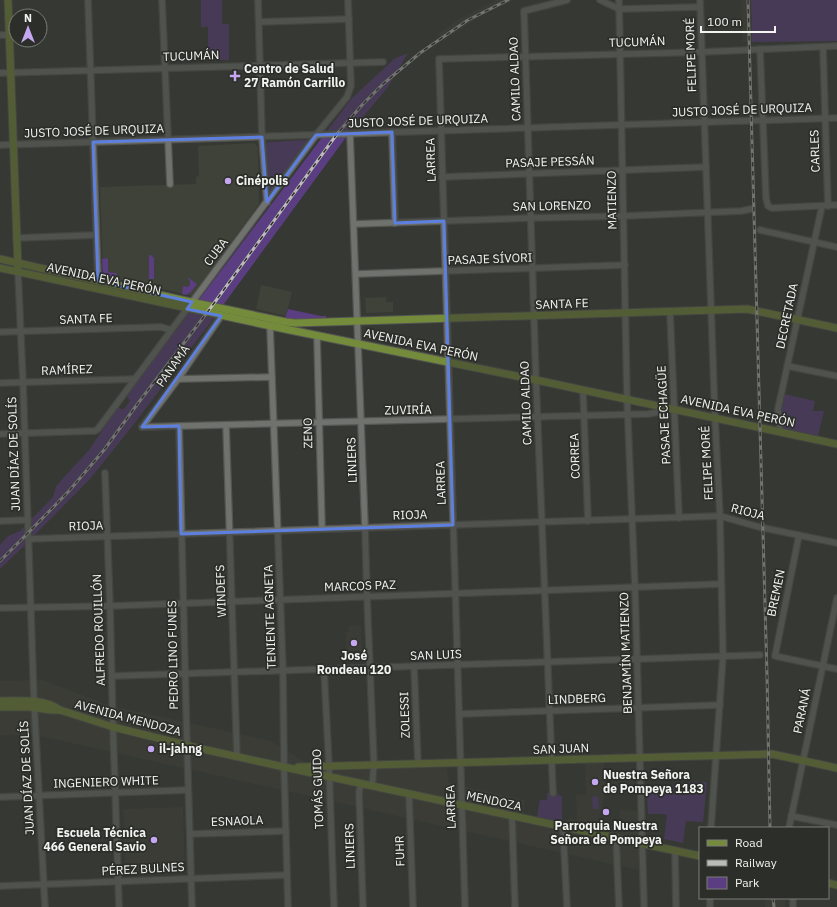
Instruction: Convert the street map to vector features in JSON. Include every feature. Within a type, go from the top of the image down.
[{"type":"main road","name":"JUAN DÍAZ DE SOLÍS","points":[[10,48],[18,272]]},
{"type":"main road","name":"AVENIDA EVA PERÓN","points":[[0,259],[286,322]]},
{"type":"main road","name":"AVENIDA EVA PERÓN","points":[[0,268],[187,309],[536,380],[837,444]]},
{"type":"main road","name":"SANTA FE","points":[[286,322],[295,323],[747,309],[837,328]]},
{"type":"main road","name":"AVENIDA MENDOZA","points":[[0,701],[34,704]]},
{"type":"main road","name":"AVENIDA MENDOZA","points":[[0,707],[16,707],[47,703],[60,710],[113,727],[284,767]]},
{"type":"main road","name":"SAN JUAN","points":[[284,767],[772,754],[837,768]]},
{"type":"main road","name":"MENDOZA","points":[[284,767],[699,856]]},
{"type":"street","points":[[88,0],[98,281]]},
{"type":"street","points":[[162,0],[170,184]]},
{"type":"street","points":[[258,0],[262,137],[267,202]]},
{"type":"street","points":[[348,0],[350,62]]},
{"type":"street","name":"CAMILO ALDAO","points":[[553,793],[536,380],[524,11],[566,0]]},
{"type":"street","points":[[600,0],[619,9],[700,7]]},
{"type":"street","name":"MATIENZO","points":[[619,0],[627,399]]},
{"type":"street","name":"FELIPE MORÉ","points":[[700,0],[724,656],[711,827]]},
{"type":"street","points":[[259,22],[349,19]]},
{"type":"street","name":"TUCUMÁN","points":[[438,59],[702,52],[837,46]]},
{"type":"street","name":"CARLES","points":[[823,47],[825,206]]},
{"type":"street","points":[[760,49],[766,198],[768,206],[772,208],[837,205]]},
{"type":"street","name":"LARREA","points":[[438,59],[465,907]]},
{"type":"street","name":"CUBA","points":[[24,433],[95,431],[98,429],[316,135],[347,97],[351,86],[350,62]]},
{"type":"street","name":"TUCUMÁN","points":[[0,73],[383,62]]},
{"type":"street","name":"JUSTO JOSÉ DE URQUIZA","points":[[0,145],[837,118]]},
{"type":"street","points":[[392,132],[395,222]]},
{"type":"street","name":"LINIERS","points":[[350,134],[374,765],[372,786]]},
{"type":"street","name":"PASAJE PESSÁN","points":[[442,177],[706,167]]},
{"type":"street","name":"DECRETADA","points":[[780,431],[778,409],[814,242],[825,206]]},
{"type":"street","name":"SAN LORENZO","points":[[354,224],[708,213],[751,209]]},
{"type":"street","points":[[760,230],[837,247]]},
{"type":"street","points":[[16,238],[96,235]]},
{"type":"street","name":"PASAJE SÍVORI","points":[[356,274],[625,265]]},
{"type":"street","name":"JUAN DÍAZ DE SOLÍS","points":[[18,272],[34,704],[45,907]]},
{"type":"street","name":"PASAJE ECHAGÜE","points":[[670,312],[679,518]]},
{"type":"street","name":"PANAMÁ","points":[[142,427],[178,379],[221,316]]},
{"type":"street","name":"TENIENTE AGNETA","points":[[270,326],[281,600],[288,907]]},
{"type":"street","name":"SANTA FE","points":[[0,332],[161,327],[171,330]]},
{"type":"street","name":"ZENO","points":[[317,336],[322,529]]},
{"type":"street","points":[[787,366],[837,376]]},
{"type":"street","points":[[178,379],[272,377]]},
{"type":"street","name":"RAMÍREZ","points":[[0,383],[135,379]]},
{"type":"street","name":"CORREA","points":[[583,390],[588,521]]},
{"type":"street","name":"BENJAMÍN MATIENZO","points":[[627,399],[635,587],[644,907]]},
{"type":"street","name":"ZUVIRÍA","points":[[142,427],[628,415],[648,414],[674,409]]},
{"type":"street","name":"WINDEFS","points":[[226,425],[237,757]]},
{"type":"street","name":"PEDRO LINO FUNES","points":[[179,426],[192,907]]},
{"type":"street","points":[[0,434],[24,433]]},
{"type":"street","name":"ALFREDO ROUILLÓN","points":[[105,473],[119,907]]},
{"type":"street","name":"RIOJA","points":[[28,539],[720,516],[759,527],[837,543]]},
{"type":"street","points":[[0,521],[28,520]]},
{"type":"street","name":"BREMEN","points":[[799,535],[775,656],[823,666]]},
{"type":"street","name":"MARCOS PAZ","points":[[0,608],[232,602],[721,584]]},
{"type":"street","name":"PARANÁ","points":[[789,827],[837,598]]},
{"type":"street","name":"SAN LUIS","points":[[112,676],[760,655]]},
{"type":"street","name":"ZOLESSI","points":[[414,666],[418,764]]},
{"type":"street","points":[[823,666],[837,669]]},
{"type":"street","name":"TOMÁS GUIDO","points":[[324,669],[334,907]]},
{"type":"street","name":"LINDBERG","points":[[459,714],[720,705]]},
{"type":"street","name":"LINIERS","points":[[361,784],[359,792],[363,907]]},
{"type":"street","name":"INGENIERO WHITE","points":[[0,797],[188,790]]},
{"type":"street","name":"FUHR","points":[[409,794],[413,907]]},
{"type":"street","points":[[512,816],[515,907]]},
{"type":"street","points":[[791,816],[837,825]]},
{"type":"street","points":[[563,827],[567,907]]},
{"type":"street","name":"ESNAOLA","points":[[190,834],[286,831]]},
{"type":"street","points":[[616,838],[619,907]]},
{"type":"street","points":[[675,850],[676,907]]},
{"type":"street","name":"PÉREZ BULNES","points":[[0,886],[287,875]]},
{"type":"highlighted area","points":[[392,132],[395,223],[444,221],[453,525],[181,534],[179,426],[142,427],[221,316],[187,309],[192,302],[98,281],[93,142],[262,137],[267,202],[316,135]]},
{"type":"shaded area","points":[[496,0],[514,0],[482,15],[442,41],[438,34],[459,19]]},
{"type":"shaded area","points":[[741,0],[751,0],[752,42],[742,42]]},
{"type":"shaded area","points":[[254,143],[258,147],[259,204],[192,296],[162,289],[162,285],[153,284],[153,287],[105,276],[103,272],[100,187],[196,184],[196,177],[199,176],[198,146]]},
{"type":"shaded area","points":[[261,285],[292,292],[286,316],[256,309]]},
{"type":"shaded area","points":[[386,297],[386,302],[393,302],[393,312],[366,313],[365,298]]},
{"type":"shaded area","name":"José Rondeau 120","points":[[361,625],[362,657],[354,658],[354,661],[346,661],[346,632],[349,632],[348,626]]},
{"type":"shaded area","points":[[43,680],[108,705],[271,741],[316,769],[447,768],[449,783],[525,800],[523,814],[537,817],[551,830],[562,822],[571,819],[577,820],[576,795],[586,794],[585,763],[604,762],[605,787],[611,787],[611,780],[634,780],[634,792],[605,794],[597,823],[618,826],[620,809],[641,812],[643,871],[36,735],[0,735],[0,681]]},
{"type":"shaded area","name":"Escuela Técnica 466 General Savio","points":[[183,807],[185,872],[125,874],[123,809]]},
{"type":"shaded area","points":[[765,899],[785,899],[785,907],[765,907]]},
{"type":"green space","points":[[201,0],[222,0],[222,24],[229,24],[229,60],[208,60],[208,27],[201,27]]},
{"type":"green space","points":[[751,0],[837,0],[837,41],[752,42]]},
{"type":"green space","points":[[408,53],[388,87],[344,140],[134,424],[90,479],[0,569],[0,545],[8,536],[20,531],[53,497],[56,486],[89,450],[118,407],[123,410],[130,401],[126,396],[352,98],[394,59]]},
{"type":"green space","points":[[306,140],[307,143],[270,194],[267,193],[265,146],[267,143]]},
{"type":"green space","points":[[149,255],[154,258],[154,279],[149,279]]},
{"type":"green space","points":[[108,258],[108,272],[116,273],[117,275],[113,279],[106,276],[103,272],[102,259]]},
{"type":"green space","points":[[189,278],[197,284],[191,292],[186,295],[182,294],[183,286],[187,287],[190,285]]},
{"type":"green space","points":[[288,309],[326,316],[326,319],[285,319]]},
{"type":"green space","points":[[784,394],[815,401],[813,411],[824,411],[818,436],[783,428],[781,420],[781,407]]},
{"type":"green space","points":[[707,782],[703,822],[686,821],[683,843],[664,839],[667,815],[648,814],[647,792],[663,792],[662,786],[677,785],[677,783]]},
{"type":"green space","points":[[547,793],[558,793],[558,795],[562,796],[562,822],[537,817],[540,800],[547,800]]},
{"type":"green space","points":[[598,796],[599,809],[593,809],[592,797]]},
{"type":"railway","points":[[0,561],[69,491],[104,450],[212,306],[337,134],[362,105],[383,84],[420,53],[468,20],[508,0]]},
{"type":"railway","points":[[748,0],[770,827]]},
{"type":"railway","points":[[773,899],[774,907]]},
{"type":"place","name":"Centro de Salud 27 Ramón Carrillo","points":[[235,76]]},
{"type":"place","name":"Cinépolis","points":[[228,181]]},
{"type":"place","name":"José Rondeau 120","points":[[354,643]]},
{"type":"place","name":"il-jahng","points":[[151,749]]},
{"type":"place","name":"Nuestra Señora de Pompeya 1183","points":[[595,782]]},
{"type":"place","name":"Parroquia Nuestra Señora de Pompeya","points":[[606,812]]},
{"type":"place","name":"Escuela Técnica 466 General Savio","points":[[154,840]]}]
